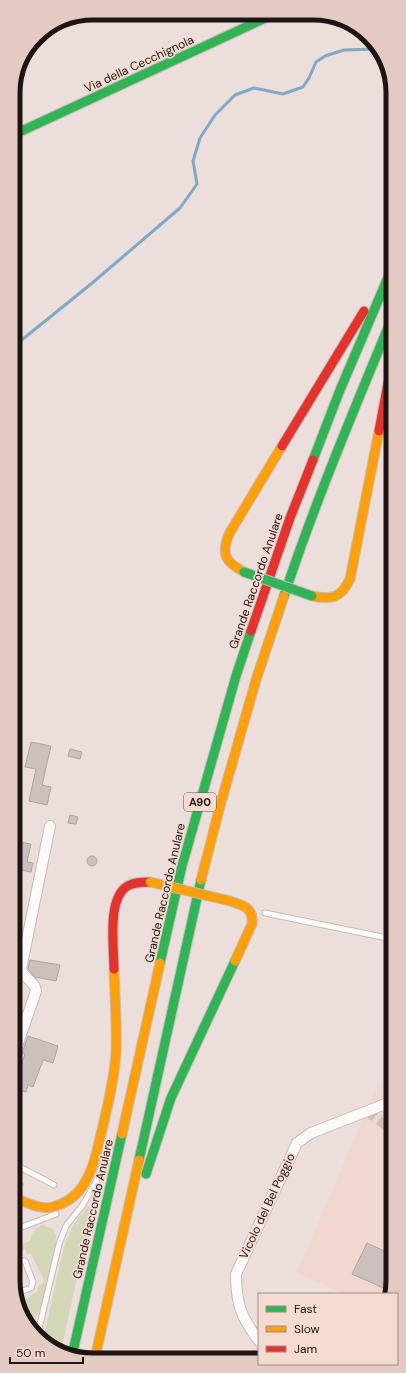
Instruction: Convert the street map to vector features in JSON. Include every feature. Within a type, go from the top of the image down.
[{"type":"main road","name":"Via della Cecchignola","points":[[20,133],[261,20]]},
{"type":"main road","points":[[386,277],[354,327],[230,534],[225,546],[227,560],[233,566],[244,572],[324,599],[337,597],[344,591],[350,579],[386,393]]},
{"type":"main road","name":"Grande Raccordo Anulare","points":[[73,1350],[182,866],[236,676],[262,594],[290,518],[340,390],[386,282]]},
{"type":"main road","name":"A90","points":[[96,1353],[200,884],[220,806],[256,680],[300,550],[342,438],[386,332]]},
{"type":"main road","points":[[20,1199],[44,1207],[53,1207],[61,1204],[70,1199],[79,1191],[91,1170],[105,1119],[115,1064],[116,1040],[113,918],[115,905],[124,887],[133,883],[150,882],[230,901],[244,906],[251,911],[253,915],[252,924],[171,1098],[116,1264]]},
{"type":"street","points":[[20,1037],[36,990],[34,984],[22,974],[21,969],[50,826]]},
{"type":"street","name":"Vicolo del Bel Poggio","points":[[258,1340],[247,1325],[239,1306],[236,1291],[236,1274],[297,1143],[311,1132],[386,1104]]},
{"type":"lane","points":[[265,913],[386,938]]},
{"type":"lane","points":[[120,1117],[139,1060]]},
{"type":"lane","points":[[40,1328],[58,1244],[66,1226],[82,1206],[98,1177],[111,1143]]},
{"type":"lane","points":[[20,1167],[54,1185]]},
{"type":"lane","points":[[75,1208],[82,1206]]},
{"type":"lane","points":[[20,1228],[62,1212]]},
{"type":"lane","points":[[20,1260],[25,1261],[33,1282],[31,1288],[21,1292]]},
{"type":"path","points":[[20,1178],[24,1169]]},
{"type":"shaded area","points":[[386,1074],[385,1293],[342,1293],[297,1272],[375,1091]]},
{"type":"green space","points":[[20,1167],[23,1169],[20,1177]]},
{"type":"green space","points":[[20,1183],[23,1184],[20,1192]]},
{"type":"green space","points":[[94,1202],[62,1345],[44,1334],[64,1247],[73,1225],[85,1210]]},
{"type":"green space","points":[[43,1225],[53,1229],[56,1235],[56,1242],[46,1294],[33,1321],[23,1300],[33,1295],[38,1290],[38,1286],[45,1282],[31,1254],[27,1254],[25,1249],[20,1251],[20,1245],[30,1241],[34,1231]]},
{"type":"building","points":[[31,742],[51,746],[42,785],[51,787],[47,805],[29,801],[36,769],[25,767]]},
{"type":"building","points":[[70,749],[82,752],[80,759],[68,756]]},
{"type":"building","points":[[70,815],[78,817],[76,824],[68,823]]},
{"type":"building","points":[[20,842],[31,844],[27,862],[33,863],[31,872],[20,870]]},
{"type":"building","points":[[90,856],[94,856],[97,861],[94,866],[90,866],[87,863],[87,859]]},
{"type":"building","points":[[30,960],[60,965],[56,981],[35,977],[28,969]]},
{"type":"building","points":[[28,1036],[58,1046],[53,1063],[43,1060],[33,1087],[28,1085],[26,1092],[20,1090],[20,1068],[25,1054],[22,1053]]},
{"type":"building","points":[[367,1243],[386,1252],[386,1289],[352,1274]]},
{"type":"waterway","points":[[20,341],[91,284],[180,208],[197,184],[193,161],[200,138],[215,115],[235,95],[254,88],[283,94],[303,87],[316,62],[325,56],[344,50],[371,49]]},
{"type":"tunnel","points":[[367,1111],[386,1126]]},
{"type":"traffic: fast","points":[[20,132],[261,20]]},
{"type":"traffic: fast","points":[[313,460],[340,390],[386,282]]},
{"type":"traffic: fast","points":[[284,596],[322,491],[386,333]]},
{"type":"traffic: fast","points":[[244,572],[312,596]]},
{"type":"traffic: fast","points":[[160,963],[182,866],[236,676],[251,631]]},
{"type":"traffic: fast","points":[[139,1160],[201,880]]},
{"type":"traffic: fast","points":[[146,1174],[171,1098],[235,961]]},
{"type":"traffic: fast","points":[[73,1350],[122,1134]]},
{"type":"traffic: slow","points":[[312,596],[325,598],[335,596],[343,590],[350,579],[379,431]]},
{"type":"traffic: slow","points":[[244,572],[229,561],[226,557],[225,547],[229,534],[282,446]]},
{"type":"traffic: slow","points":[[201,880],[220,806],[256,680],[284,596]]},
{"type":"traffic: slow","points":[[150,882],[230,901]]},
{"type":"traffic: slow","points":[[230,901],[247,908],[252,919],[252,924],[235,961]]},
{"type":"traffic: slow","points":[[122,1134],[160,963]]},
{"type":"traffic: slow","points":[[20,1200],[47,1208],[65,1202],[76,1194],[82,1187],[92,1167],[97,1152],[115,1064],[116,1033],[114,969]]},
{"type":"traffic: slow","points":[[96,1353],[139,1160]]},
{"type":"traffic: jam","points":[[282,446],[364,311]]},
{"type":"traffic: jam","points":[[379,431],[386,394]]},
{"type":"traffic: jam","points":[[251,631],[290,518],[313,460]]},
{"type":"traffic: jam","points":[[114,969],[113,925],[116,903],[120,894],[129,885],[141,882],[150,882]]}]
